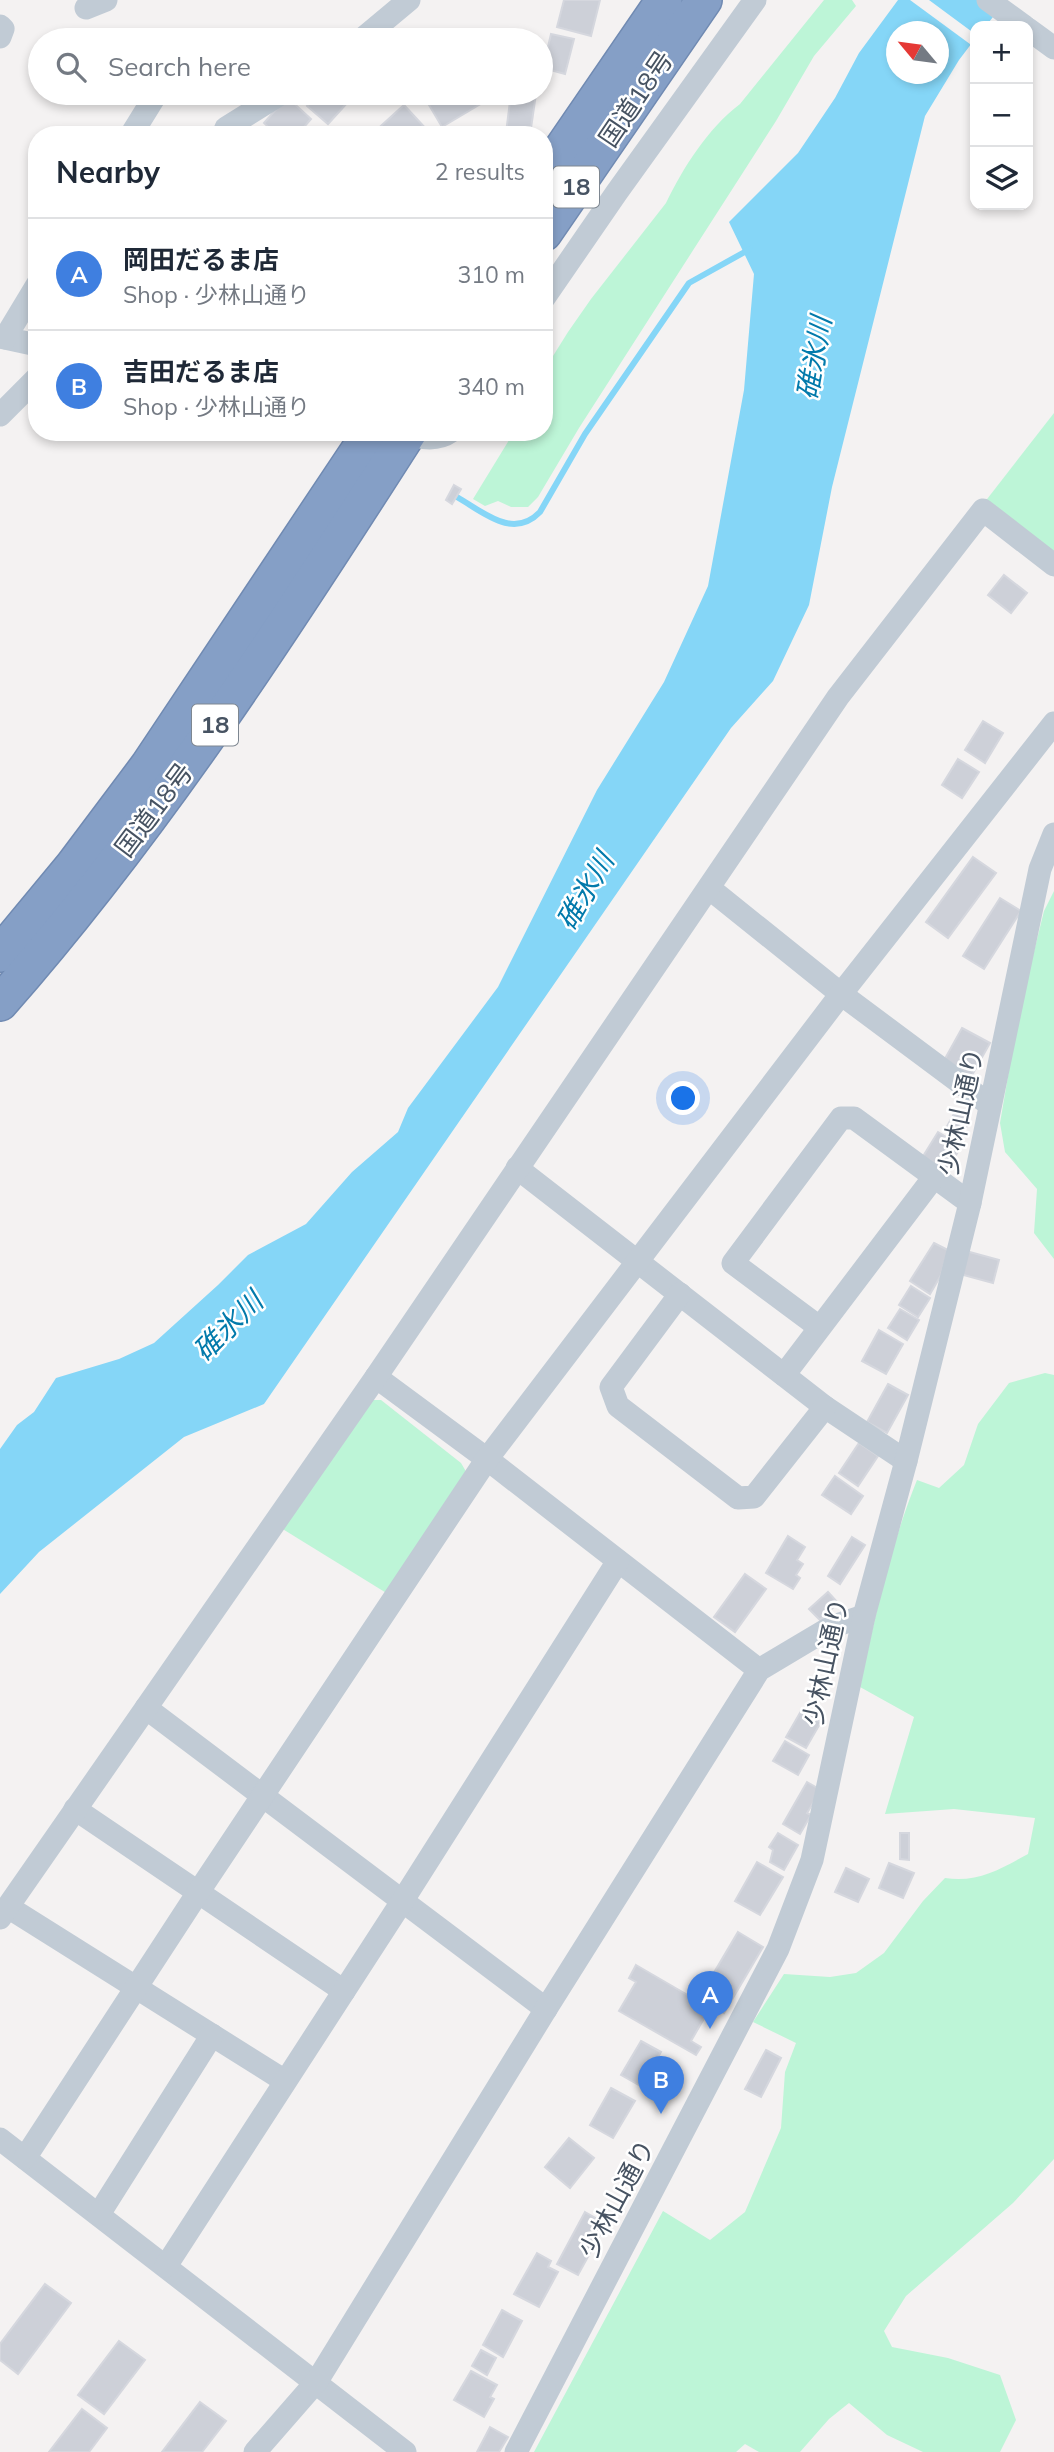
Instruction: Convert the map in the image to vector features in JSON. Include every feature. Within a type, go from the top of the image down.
[{"type":"highway","name":"国道18号","points":[[553,162],[664,0]]},
{"type":"highway","name":"国道18号","points":[[553,219],[694,3]]},
{"type":"highway","name":"国道18号","points":[[0,954],[74,866],[148,766],[365,441]]},
{"type":"highway","name":"国道18号","points":[[0,1003],[82,906],[186,767],[336,547],[401,441]]},
{"type":"street","points":[[375,28],[409,0]]},
{"type":"street","points":[[553,285],[755,0]]},
{"type":"street","points":[[988,0],[1016,21]]},
{"type":"street","points":[[0,26],[3,30],[0,37]]},
{"type":"street","points":[[1033,33],[1054,48]]},
{"type":"street","points":[[137,126],[150,105]]},
{"type":"street","points":[[229,126],[263,105]]},
{"type":"street","points":[[28,299],[2,338],[28,343]]},
{"type":"street","points":[[0,415],[28,387]]},
{"type":"street","points":[[285,2081],[137,1987],[4,1912],[376,1377],[838,697],[983,510],[1054,565]]},
{"type":"street","points":[[25,2158],[487,1459],[841,994],[1054,723]]},
{"type":"street","name":"少林山通り","points":[[516,2452],[778,1948],[813,1860],[863,1616],[906,1461],[970,1203],[1040,869],[1054,834]]},
{"type":"street","points":[[709,888],[841,994],[990,1105]]},
{"type":"street","points":[[819,1327],[733,1264],[841,1118],[854,1118],[970,1203]]},
{"type":"street","points":[[517,1168],[825,1407],[906,1461]]},
{"type":"street","points":[[784,1376],[934,1177]]},
{"type":"street","points":[[680,1294],[611,1387],[618,1406],[738,1498],[754,1497],[825,1407]]},
{"type":"street","points":[[376,1377],[487,1459],[759,1670]]},
{"type":"street","points":[[166,2266],[618,1561]]},
{"type":"street","points":[[255,2452],[317,2381],[546,2008],[759,1670],[831,1627],[863,1616]]},
{"type":"street","points":[[146,1707],[546,2008]]},
{"type":"street","points":[[75,1809],[344,1991]]},
{"type":"street","points":[[99,2214],[212,2035]]},
{"type":"street","points":[[0,2139],[317,2381],[405,2452]]},
{"type":"green space","points":[[824,0],[852,0],[856,6],[814,56],[776,121],[579,428],[538,497],[528,507],[511,507],[498,501],[485,506],[473,499],[508,441],[553,441],[553,356],[591,299],[666,203],[688,163],[707,137],[740,104]]},
{"type":"green space","points":[[1054,413],[1054,555],[984,503]]},
{"type":"green space","points":[[1054,891],[1054,1259],[1034,1233],[1037,1189],[1005,1152],[1000,1123],[1019,1012],[1044,911]]},
{"type":"green space","points":[[1045,1373],[1054,1375],[1054,2159],[1013,2203],[906,2296],[884,2331],[892,2347],[948,2358],[1000,2375],[1016,2420],[1000,2452],[923,2452],[887,2435],[849,2403],[829,2419],[800,2452],[759,2452],[745,2444],[736,2452],[534,2452],[663,2211],[710,2240],[745,2212],[781,2128],[785,2072],[796,2043],[753,2022],[784,1974],[830,1977],[856,1973],[884,1953],[923,1901],[945,1878],[978,1877],[1028,1854],[1035,1818],[954,1809],[885,1814],[914,1717],[860,1687],[891,1556],[917,1480],[939,1488],[964,1465],[978,1424],[1009,1383]]},
{"type":"green space","points":[[367,1400],[381,1400],[461,1463],[468,1475],[388,1594],[281,1528]]},
{"type":"water","name":"碓氷川","points":[[898,0],[1006,0],[990,21],[970,21],[970,46],[949,76],[949,21],[886,21],[886,84],[944,84],[925,116],[832,487],[809,605],[773,681],[731,728],[264,1404],[184,1437],[39,1552],[0,1594],[0,1449],[17,1425],[34,1412],[56,1378],[119,1359],[154,1343],[248,1255],[306,1224],[352,1172],[398,1132],[408,1108],[498,987],[597,790],[664,682],[708,586],[744,390],[754,274],[729,222],[798,153],[835,98],[859,53]]},
{"type":"pier","points":[[910,0],[929,0],[970,30],[970,44],[949,29],[949,21],[939,21]]},
{"type":"building","points":[[564,0],[600,0],[591,36],[557,27]]},
{"type":"building","points":[[553,34],[574,39],[565,74],[553,71]]},
{"type":"building","points":[[280,105],[296,105],[311,119],[305,126],[267,126],[264,123]]},
{"type":"building","points":[[308,105],[345,105],[328,124]]},
{"type":"building","points":[[404,105],[423,126],[381,126]]},
{"type":"building","points":[[429,105],[479,105],[444,126]]},
{"type":"building","points":[[510,105],[534,105],[531,126],[507,126]]},
{"type":"building","points":[[454,485],[461,489],[452,504],[446,500]]},
{"type":"building","points":[[1004,575],[1027,593],[1011,613],[988,595]]},
{"type":"building","points":[[983,721],[1003,733],[985,763],[965,750]]},
{"type":"building","points":[[958,759],[979,772],[962,798],[942,785]]},
{"type":"building","points":[[973,857],[996,873],[948,938],[926,922]]},
{"type":"building","points":[[1000,898],[1021,911],[984,969],[963,956]]},
{"type":"building","points":[[962,1028],[990,1043],[970,1079],[942,1064]]},
{"type":"building","points":[[955,1112],[970,1121],[959,1139],[945,1130]]},
{"type":"building","points":[[938,1132],[961,1146],[946,1173],[922,1158]]},
{"type":"building","points":[[934,1243],[948,1250],[941,1275],[930,1294],[910,1281]]},
{"type":"building","points":[[966,1251],[999,1260],[993,1283],[960,1274]]},
{"type":"building","points":[[911,1286],[930,1298],[918,1317],[899,1305]]},
{"type":"building","points":[[900,1309],[919,1320],[907,1340],[888,1328]]},
{"type":"building","points":[[879,1330],[903,1344],[886,1374],[862,1361]]},
{"type":"building","points":[[888,1384],[908,1395],[887,1433],[867,1422]]},
{"type":"building","points":[[859,1443],[878,1456],[858,1486],[839,1473]]},
{"type":"building","points":[[835,1476],[863,1496],[851,1514],[822,1495]]},
{"type":"building","points":[[788,1536],[805,1547],[797,1560],[803,1564],[796,1575],[800,1578],[793,1589],[766,1573]]},
{"type":"building","points":[[852,1537],[865,1545],[840,1584],[828,1576]]},
{"type":"building","points":[[745,1574],[766,1589],[735,1632],[714,1617]]},
{"type":"building","points":[[828,1592],[838,1603],[820,1620],[809,1609]]},
{"type":"building","points":[[801,1711],[821,1722],[806,1748],[786,1737]]},
{"type":"building","points":[[785,1741],[809,1755],[798,1775],[773,1761]]},
{"type":"building","points":[[807,1782],[821,1790],[807,1813],[811,1815],[800,1834],[783,1824]]},
{"type":"building","points":[[778,1833],[798,1845],[784,1870],[770,1862],[773,1850],[769,1847]]},
{"type":"building","points":[[900,1833],[909,1833],[909,1860],[900,1859]]},
{"type":"building","points":[[757,1862],[783,1877],[760,1915],[735,1901]]},
{"type":"building","points":[[889,1863],[914,1873],[903,1898],[879,1888]]},
{"type":"building","points":[[846,1868],[869,1879],[858,1902],[835,1892]]},
{"type":"building","points":[[738,1932],[763,1947],[724,2013],[699,1998]]},
{"type":"building","points":[[636,1965],[710,2008],[691,2041],[701,2047],[696,2055],[619,2011],[636,1982],[629,1978]]},
{"type":"building","points":[[641,2041],[661,2052],[653,2066],[662,2072],[651,2092],[621,2075]]},
{"type":"building","points":[[766,2050],[781,2058],[761,2097],[745,2089]]},
{"type":"building","points":[[611,2088],[635,2101],[613,2138],[590,2125]]},
{"type":"building","points":[[569,2138],[594,2158],[570,2188],[545,2167]]},
{"type":"building","points":[[585,2212],[606,2224],[578,2275],[557,2264]]},
{"type":"building","points":[[537,2253],[551,2261],[548,2267],[558,2272],[539,2307],[514,2294]]},
{"type":"building","points":[[45,2284],[71,2303],[18,2374],[0,2360],[0,2344]]},
{"type":"building","points":[[502,2310],[522,2321],[503,2357],[483,2345]]},
{"type":"building","points":[[119,2341],[145,2360],[104,2414],[78,2395]]},
{"type":"building","points":[[481,2350],[496,2358],[487,2375],[472,2366]]},
{"type":"building","points":[[471,2371],[497,2385],[490,2397],[494,2399],[484,2417],[454,2400]]},
{"type":"building","points":[[200,2402],[226,2421],[202,2452],[162,2452]]},
{"type":"building","points":[[82,2409],[107,2428],[89,2452],[49,2452]]},
{"type":"building","points":[[490,2427],[508,2437],[499,2452],[477,2452]]},
{"type":"waterway","points":[[457,497],[488,516],[509,524],[530,520],[540,512],[585,434],[689,283],[750,249]]},
{"type":"place","name":"岡田だるま店","points":[[710,2029]]},
{"type":"place","name":"吉田だるま店","points":[[661,2114]]}]
